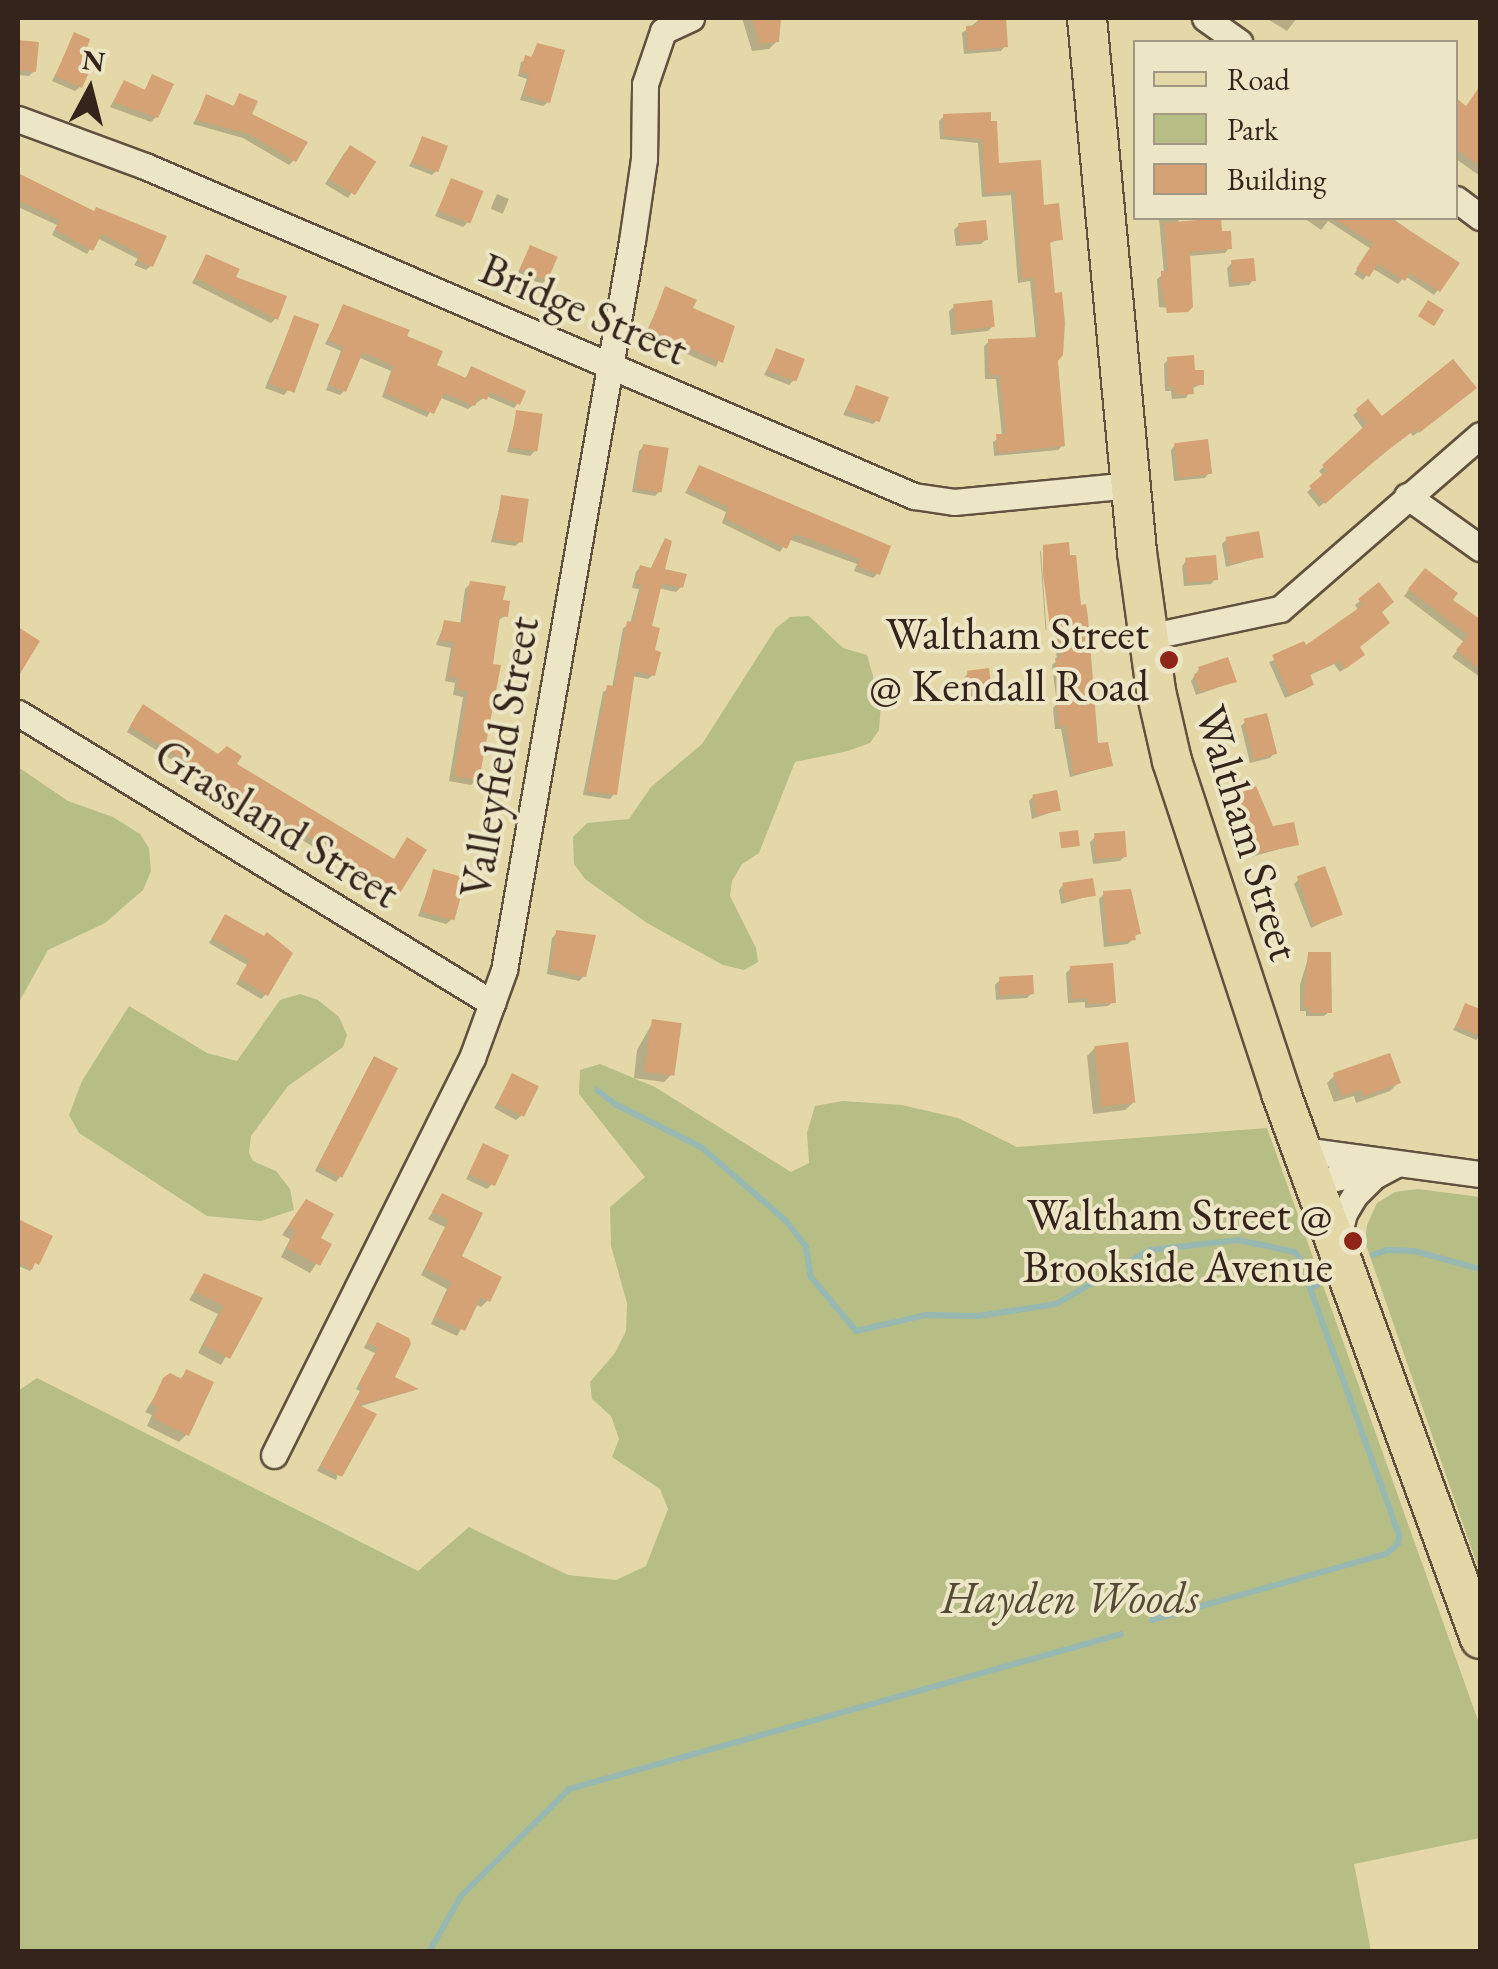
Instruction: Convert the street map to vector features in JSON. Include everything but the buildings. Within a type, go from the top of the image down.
[{"type":"main road","name":"Waltham Street","points":[[1087,18],[1130,486],[1160,708],[1187,817],[1308,1166],[1480,1638]]},
{"type":"street","name":"Valleyfield Street","points":[[274,1454],[472,1058],[504,970],[644,158],[645,84],[658,24],[691,18]]},
{"type":"street","points":[[1205,18],[1237,40]]},
{"type":"street","name":"Bridge Street","points":[[18,119],[145,166],[914,496],[954,502],[1130,486]]},
{"type":"street","points":[[1458,200],[1480,217]]},
{"type":"street","points":[[1148,636],[1280,610],[1480,435]]},
{"type":"street","points":[[1407,496],[1480,548]]},
{"type":"street","name":"Grassland Street","points":[[18,712],[492,1003]]},
{"type":"street","points":[[1308,1166],[1405,1165],[1480,1174]]},
{"type":"street","points":[[1308,1166],[1405,1165]]},
{"type":"street","points":[[1337,1246],[1344,1213],[1355,1195],[1374,1176],[1405,1165]]},
{"type":"green space","points":[[809,616],[843,648],[867,655],[881,704],[879,730],[870,743],[795,762],[759,853],[742,864],[732,881],[730,896],[756,948],[758,962],[744,970],[723,965],[647,923],[585,879],[574,864],[573,837],[587,823],[629,819],[651,787],[702,744],[776,628],[790,617]]},
{"type":"green space","points":[[18,767],[68,801],[113,817],[140,834],[149,848],[151,871],[143,890],[105,923],[48,950],[18,1004]]},
{"type":"green space","points":[[300,994],[318,1000],[339,1017],[347,1035],[343,1047],[288,1086],[251,1136],[249,1153],[253,1161],[276,1171],[290,1189],[294,1210],[261,1221],[207,1216],[79,1133],[69,1115],[82,1081],[129,1006],[207,1053],[237,1061],[280,1000]]},
{"type":"green space","name":"Hayden Woods","points":[[600,1064],[655,1087],[791,1172],[809,1163],[807,1133],[815,1106],[843,1101],[902,1105],[958,1118],[1017,1147],[1267,1128],[1480,1726],[1480,1838],[1354,1864],[1371,1951],[18,1951],[18,1391],[37,1378],[418,1571],[469,1527],[568,1575],[616,1580],[646,1566],[668,1509],[660,1489],[612,1457],[619,1439],[611,1416],[592,1399],[590,1382],[615,1353],[626,1331],[627,1303],[611,1246],[610,1207],[645,1177],[579,1094],[580,1070]]},
{"type":"green space","points":[[1418,1189],[1480,1197],[1480,1573],[1365,1242],[1367,1225],[1377,1203],[1395,1192]]},
{"type":"waterway","points":[[597,1090],[615,1104],[701,1147],[786,1221],[806,1247],[811,1277],[856,1331],[926,1315],[978,1316],[1056,1304],[1150,1250],[1238,1240],[1295,1252],[1305,1265]]},
{"type":"waterway","points":[[1373,1255],[1387,1250],[1414,1251],[1480,1269]]},
{"type":"waterway","points":[[1308,1283],[1310,1288],[1317,1285]]},
{"type":"waterway","points":[[1152,1620],[1386,1554],[1398,1544],[1399,1535],[1310,1288]]},
{"type":"waterway","points":[[429,1952],[461,1896],[569,1789],[1121,1634]]},
{"type":"place","name":"Waltham Street @ Kendall Road","points":[[1169,660]]},
{"type":"place","name":"Waltham Street @ Brookside Avenue","points":[[1353,1241]]}]
